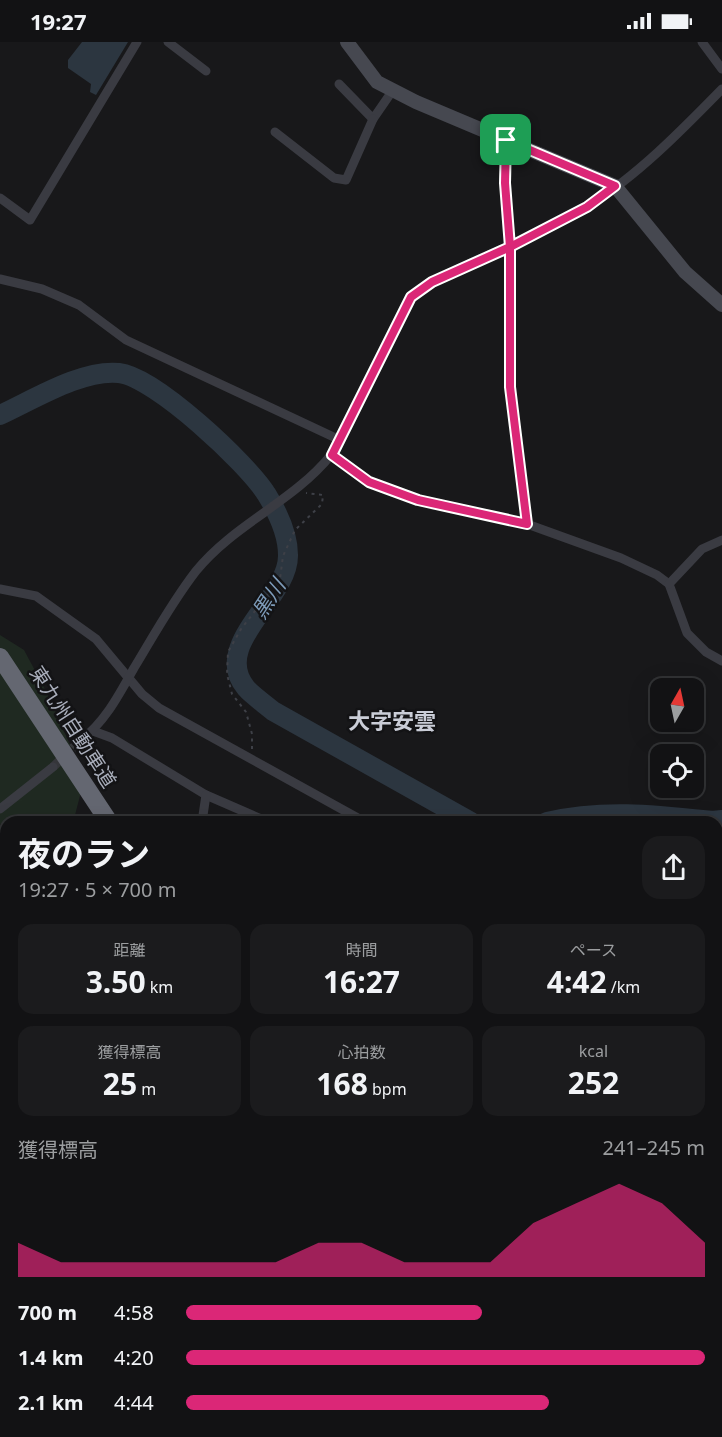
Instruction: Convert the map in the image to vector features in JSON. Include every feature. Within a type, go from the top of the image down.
[{"type":"highway","name":"東九州自動車道","points":[[0,657],[105,816]]},
{"type":"main road","points":[[347,42],[377,82],[615,186],[685,272],[722,305]]},
{"type":"street","points":[[0,198],[30,220],[137,42]]},
{"type":"street","points":[[168,42],[206,71]]},
{"type":"street","points":[[702,42],[722,69]]},
{"type":"street","points":[[339,84],[373,119]]},
{"type":"street","points":[[80,741],[93,731],[129,678],[173,602],[219,544],[294,492],[315,475],[332,455],[411,297],[432,282],[510,247],[587,207],[684,128],[722,89]]},
{"type":"street","points":[[275,132],[334,178],[346,180],[373,119],[393,90]]},
{"type":"street","points":[[506,140],[505,183],[510,247],[510,387],[527,524]]},
{"type":"street","points":[[0,279],[42,289],[79,305],[126,340],[340,440]]},
{"type":"street","points":[[332,455],[369,482],[418,500],[527,524],[621,558],[669,584],[687,633],[705,652],[722,661]]},
{"type":"street","points":[[669,584],[702,549],[722,540]]},
{"type":"street","points":[[0,589],[36,596],[96,639],[129,678],[159,708],[354,816]]},
{"type":"street","points":[[93,731],[112,738],[206,795],[254,816]]},
{"type":"street","points":[[0,809],[53,767]]},
{"type":"street","points":[[203,816],[206,795]]},
{"type":"path","points":[[252,758],[252,734],[246,712],[232,694],[227,674],[228,652],[241,629],[280,579],[283,556],[296,530],[322,504],[323,495],[294,492]]},
{"type":"shaded area","points":[[82,42],[128,42],[96,95],[90,92],[91,84],[68,68],[68,60]]},
{"type":"shaded area","points":[[0,635],[24,650],[47,693],[75,756],[81,792],[75,815],[72,816],[0,816]]},
{"type":"waterway","name":"黒川","points":[[0,415],[74,381],[105,373],[119,373],[135,378],[155,389],[199,424],[257,481],[275,509],[286,539],[288,555],[285,572],[244,638],[238,655],[238,671],[246,688],[273,711],[460,816]]},
{"type":"waterway","name":"黒川","points":[[588,816],[609,814],[660,816]]},
{"type":"tunnel","points":[[53,767],[80,741]]},
{"type":"district","name":"大字安雲","points":[[392,721]]},
{"type":"route","points":[[506,140],[505,183],[510,247],[432,282],[411,297],[383,348],[332,455],[369,482],[418,500],[527,524],[510,387],[510,247],[587,207],[615,186],[506,140]]}]
